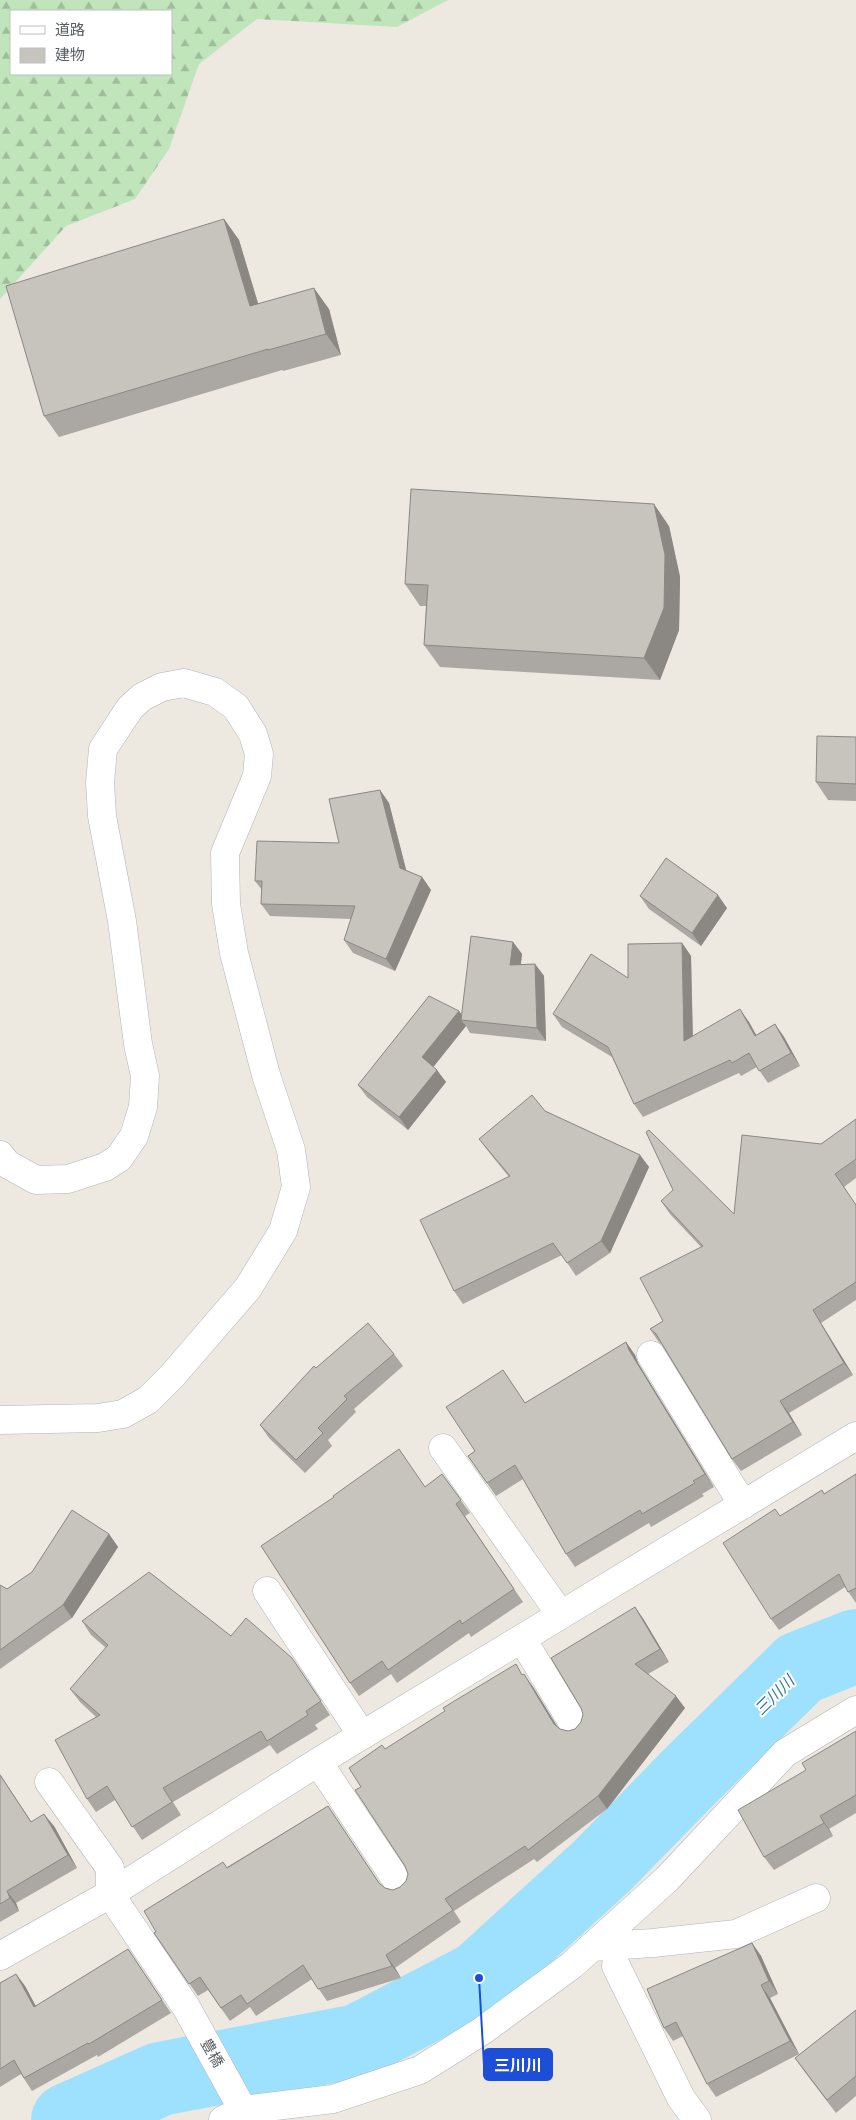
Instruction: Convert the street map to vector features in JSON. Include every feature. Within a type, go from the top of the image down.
[{"type":"street","points":[[0,1154],[6,1164],[36,1180],[68,1179],[105,1167],[119,1158],[134,1136],[143,1107],[145,1076],[138,1044],[122,921],[102,816],[100,783],[103,749],[130,708],[142,697],[162,687],[184,683],[215,692],[236,707],[254,734],[259,754],[257,776],[225,853],[226,904],[234,953],[266,1075],[292,1150],[296,1187],[283,1231],[248,1288],[192,1354],[148,1400],[124,1414],[98,1418],[0,1420]]},
{"type":"street","points":[[651,1355],[743,1505]]},
{"type":"street","points":[[0,1956],[110,1894],[318,1762],[856,1436]]},
{"type":"street","points":[[443,1448],[561,1616]]},
{"type":"street","points":[[267,1590],[362,1735]]},
{"type":"street","points":[[522,1639],[576,1728]]},
{"type":"street","points":[[235,2110],[333,2099],[420,2070],[482,2031],[581,1956],[667,1879],[785,1753],[856,1710]]},
{"type":"street","points":[[318,1762],[401,1887]]},
{"type":"street","points":[[49,1782],[110,1868],[110,1894]]},
{"type":"street","name":"豊橋","points":[[110,1894],[186,2007],[235,2110]]},
{"type":"street","points":[[581,1956],[653,1944],[736,1934],[816,1898]]},
{"type":"street","points":[[581,1956],[627,1967],[681,2098],[697,2120]]},
{"type":"green space","points":[[0,0],[448,0],[397,27],[257,19],[199,64],[169,149],[135,199],[66,226],[0,299]]},
{"type":"building","points":[[224,219],[250,306],[314,288],[326,334],[268,349],[44,416],[6,286]]},
{"type":"building","points":[[411,489],[654,504],[665,555],[664,608],[644,658],[424,645],[428,585],[405,584]]},
{"type":"building","points":[[817,736],[856,737],[856,784],[816,782]]},
{"type":"building","points":[[380,790],[400,868],[422,877],[386,959],[344,940],[355,906],[261,904],[262,881],[255,881],[257,841],[339,843],[329,799]]},
{"type":"building","points":[[666,858],[718,895],[692,933],[640,896]]},
{"type":"building","points":[[471,936],[513,942],[510,965],[535,964],[537,1028],[461,1020]]},
{"type":"building","points":[[682,943],[684,1041],[740,1009],[755,1036],[775,1024],[791,1053],[759,1071],[749,1053],[732,1063],[730,1060],[634,1104],[608,1047],[553,1014],[591,954],[628,978],[628,944]]},
{"type":"building","points":[[429,996],[459,1011],[422,1057],[437,1070],[399,1117],[358,1085]]},
{"type":"building","points":[[532,1095],[545,1111],[640,1155],[601,1241],[567,1263],[553,1243],[454,1291],[420,1220],[510,1176],[479,1139]]},
{"type":"building","points":[[856,1119],[856,1159],[835,1174],[856,1205],[856,1282],[813,1310],[844,1363],[780,1401],[793,1422],[732,1459],[656,1334],[650,1329],[663,1321],[640,1278],[703,1246],[661,1201],[673,1190],[646,1132],[649,1130],[734,1214],[742,1135],[821,1144]]},
{"type":"building","points":[[368,1323],[394,1354],[344,1396],[347,1399],[318,1428],[323,1433],[296,1460],[260,1425],[314,1366],[316,1368]]},
{"type":"building","points":[[626,1342],[629,1350],[705,1474],[693,1481],[695,1483],[642,1514],[640,1510],[566,1554],[515,1465],[487,1483],[468,1456],[475,1451],[446,1407],[503,1370],[525,1403]]},
{"type":"building","points":[[399,1449],[425,1487],[442,1474],[461,1500],[456,1504],[514,1589],[462,1624],[460,1620],[388,1670],[382,1661],[350,1683],[261,1546],[334,1497]]},
{"type":"building","points":[[856,1474],[856,1588],[848,1592],[839,1574],[771,1619],[723,1543],[775,1509],[780,1516],[822,1490],[824,1494]]},
{"type":"building","points":[[72,1510],[109,1534],[63,1605],[0,1650],[0,1585],[7,1589],[32,1572]]},
{"type":"building","points":[[149,1572],[231,1636],[246,1618],[292,1658],[321,1701],[306,1711],[308,1715],[267,1741],[261,1731],[163,1788],[172,1802],[132,1827],[107,1786],[87,1799],[55,1740],[100,1715],[70,1689],[108,1645],[82,1621]]},
{"type":"building","points":[[635,1607],[660,1649],[635,1664],[676,1696],[598,1796],[528,1850],[525,1846],[445,1899],[453,1910],[386,1955],[392,1966],[318,1989],[303,1965],[247,2004],[241,1995],[221,2008],[200,1977],[189,1984],[154,1933],[156,1932],[144,1911],[223,1862],[227,1868],[328,1806],[379,1883],[385,1888],[393,1890],[400,1887],[406,1881],[408,1874],[405,1866],[355,1790],[361,1787],[349,1768],[382,1745],[385,1749],[445,1711],[443,1708],[516,1664],[554,1724],[560,1729],[568,1731],[575,1729],[581,1722],[583,1714],[581,1708],[551,1658]]},
{"type":"building","points":[[856,1731],[856,1795],[820,1816],[824,1823],[764,1857],[738,1810],[806,1770],[802,1763]]},
{"type":"building","points":[[0,1775],[31,1822],[44,1814],[68,1855],[7,1891],[10,1898],[0,1904]]},
{"type":"building","points":[[752,1943],[769,1981],[761,1985],[790,2041],[707,2084],[676,2022],[664,2028],[647,1989]]},
{"type":"building","points":[[128,1949],[162,2000],[89,2044],[24,2078],[14,2060],[0,2069],[0,1983],[16,1974],[34,2007]]},
{"type":"building","points":[[856,2010],[856,2076],[827,2100],[795,2058]]},
{"type":"waterway","name":"三川川","points":[[68,2120],[160,2079],[358,2041],[479,1978],[601,1867],[800,1668],[856,1646]]},
{"type":"place","name":"三川川","points":[[479,1978]]}]
